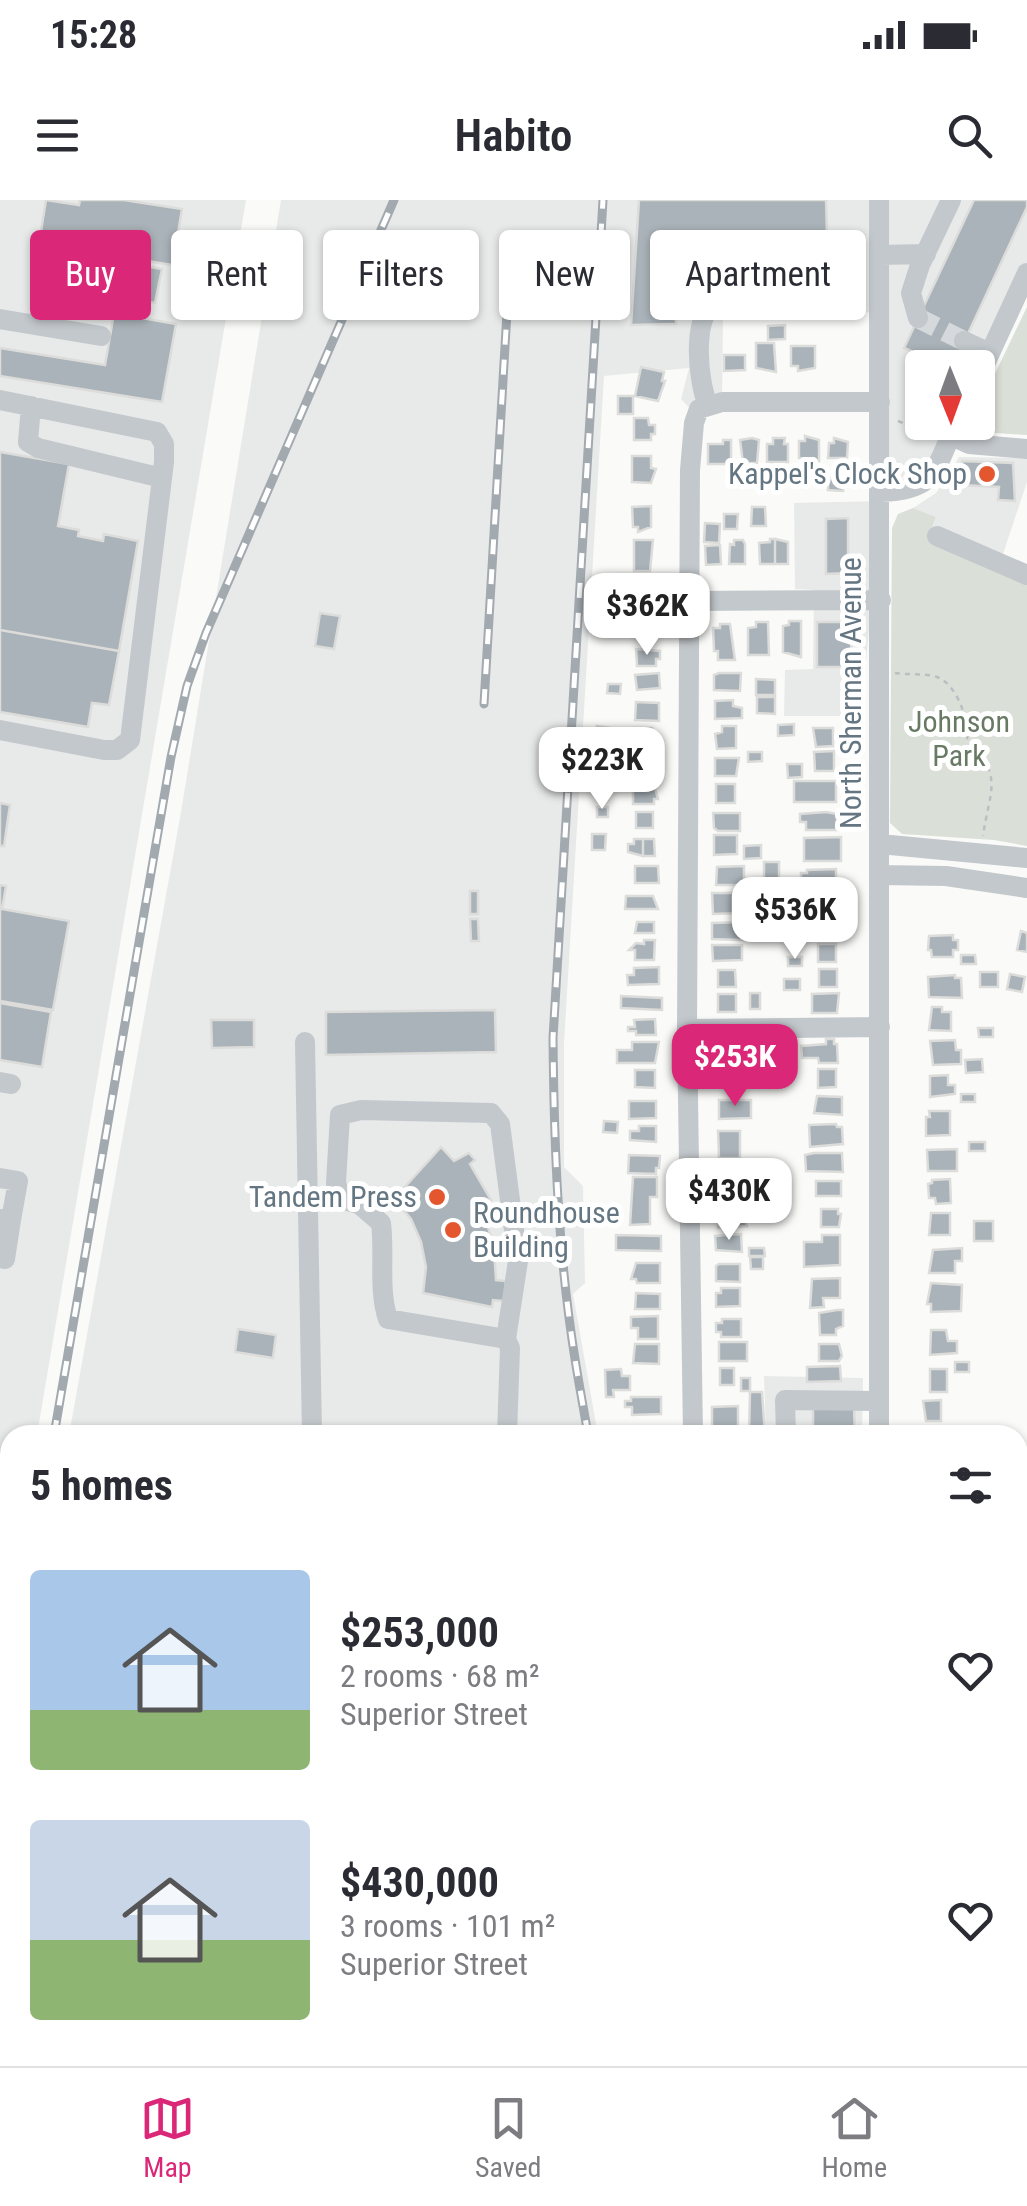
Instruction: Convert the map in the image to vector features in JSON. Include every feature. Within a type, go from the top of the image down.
[{"type":"street","name":"North Sherman Avenue","points":[[878,1425],[879,200]]},
{"type":"street","points":[[918,318],[911,294],[951,200]]},
{"type":"street","points":[[879,255],[926,254]]},
{"type":"street","points":[[991,350],[1027,273]]},
{"type":"street","points":[[0,318],[101,336]]},
{"type":"street","points":[[704,320],[700,333],[700,388],[708,405]]},
{"type":"street","points":[[964,341],[984,350]]},
{"type":"street","points":[[0,400],[157,432],[164,444],[130,740],[117,750],[104,750],[0,730]]},
{"type":"street","points":[[692,1425],[687,1029],[688,600],[694,423],[699,409],[708,405],[880,402]]},
{"type":"street","points":[[31,406],[28,442],[38,448],[162,478]]},
{"type":"street","points":[[881,492],[910,490],[927,481],[942,440]]},
{"type":"street","points":[[962,440],[969,444],[1027,449]]},
{"type":"street","points":[[937,536],[1027,575]]},
{"type":"street","points":[[688,600],[881,600]]},
{"type":"street","points":[[880,844],[1027,858]]},
{"type":"street","points":[[936,848],[936,876]]},
{"type":"street","points":[[880,875],[936,876],[1027,888]]},
{"type":"street","points":[[687,1029],[880,1027]]},
{"type":"street","points":[[305,1042],[312,1425]]},
{"type":"street","points":[[506,1339],[388,1319],[384,1307],[381,1223],[359,1204],[342,1198],[336,1184],[340,1116],[360,1110],[491,1113],[500,1124],[518,1260],[506,1339],[510,1348],[507,1425]]},
{"type":"street","points":[[0,1178],[18,1181],[6,1219],[3,1258]]},
{"type":"street","points":[[786,1425],[785,1400],[879,1400]]},
{"type":"path","points":[[898,420],[905,421]]},
{"type":"path","points":[[896,673],[936,677],[950,687],[968,722],[967,741],[990,768],[992,790],[981,852]]},
{"type":"shaded area","points":[[0,200],[246,200],[241,230],[171,230],[171,320],[226,320],[39,1425],[0,1425]]},
{"type":"shaded area","points":[[281,200],[1027,200],[1027,272],[987,350],[905,350],[905,440],[949,440],[936,467],[881,492],[879,312],[866,312],[866,230],[650,230],[650,320],[723,320],[722,402],[696,415],[681,399],[689,368],[604,376],[564,1044],[564,1167],[583,1186],[585,1283],[573,1294],[596,1425],[71,1425],[181,812],[261,320],[303,320],[303,230],[276,230]]},
{"type":"shaded area","points":[[959,457],[1027,458],[1027,482],[1002,557],[932,530],[936,517],[913,508],[936,493]]},
{"type":"shaded area","points":[[881,501],[861,716],[784,716],[785,670],[813,669],[814,590],[795,589],[794,503]]},
{"type":"shaded area","points":[[764,1376],[863,1378],[862,1425],[766,1425]]},
{"type":"green space","points":[[1027,307],[1027,435],[995,433],[995,374]]},
{"type":"green space","name":"Johnson Park","points":[[913,508],[936,517],[930,534],[1027,582],[1027,846],[902,834],[890,823],[892,528],[898,514]]},
{"type":"building","points":[[46,200],[79,205],[80,200],[124,200],[182,209],[178,230],[171,230],[171,265],[151,262],[151,230],[41,230]]},
{"type":"building","points":[[639,200],[826,200],[827,230],[650,230],[650,320],[676,320],[676,324],[631,325]]},
{"type":"building","points":[[974,200],[1027,200],[960,350],[904,348]]},
{"type":"building","points":[[151,267],[162,269],[155,303],[151,302]]},
{"type":"building","points":[[113,320],[176,324],[162,402],[0,376],[0,348],[105,365]]},
{"type":"building","points":[[785,325],[785,339],[768,340],[768,326]]},
{"type":"building","points":[[756,343],[774,343],[776,372],[756,368]]},
{"type":"building","points":[[791,346],[815,346],[815,368],[798,371],[798,366],[791,366]]},
{"type":"building","points":[[724,355],[745,355],[745,370],[724,371]]},
{"type":"building","points":[[641,367],[664,372],[658,401],[635,396]]},
{"type":"building","points":[[618,396],[633,396],[633,414],[618,414]]},
{"type":"building","points":[[634,418],[648,418],[649,425],[655,425],[651,440],[634,440]]},
{"type":"building","points":[[805,436],[819,440],[819,461],[799,458],[799,441],[805,441]]},
{"type":"building","points":[[773,438],[785,438],[788,462],[767,462],[767,444],[773,444]]},
{"type":"building","points":[[834,438],[848,442],[847,458],[828,458],[829,443],[834,443]]},
{"type":"building","points":[[723,440],[731,440],[731,464],[708,464],[708,444],[723,444]]},
{"type":"building","points":[[740,440],[759,440],[757,463],[743,463]]},
{"type":"building","points":[[0,452],[69,464],[58,526],[79,530],[78,536],[103,541],[104,534],[138,541],[119,651],[0,630]]},
{"type":"building","points":[[632,456],[651,456],[651,468],[656,469],[651,483],[632,482]]},
{"type":"building","name":"Kappel's Clock Shop","points":[[962,461],[1013,463],[1015,501],[998,500],[999,487],[961,485]]},
{"type":"building","points":[[828,478],[844,479],[843,491],[828,490]]},
{"type":"building","points":[[651,506],[651,527],[638,532],[638,527],[633,527],[632,507]]},
{"type":"building","points":[[752,507],[765,507],[766,526],[751,526]]},
{"type":"building","points":[[724,514],[738,514],[737,529],[724,529]]},
{"type":"building","points":[[848,518],[848,573],[826,574],[826,519]]},
{"type":"building","points":[[705,523],[720,524],[719,543],[704,542]]},
{"type":"building","points":[[775,539],[775,564],[760,564],[759,543]]},
{"type":"building","points":[[775,539],[788,542],[788,564],[775,564]]},
{"type":"building","points":[[634,540],[653,540],[650,571],[634,571]]},
{"type":"building","points":[[734,540],[743,540],[745,544],[745,564],[729,564],[730,544],[734,545]]},
{"type":"building","points":[[720,545],[721,564],[706,565],[705,546]]},
{"type":"building","points":[[629,583],[654,583],[654,600],[629,600]]},
{"type":"building","points":[[320,613],[340,616],[334,649],[315,646]]},
{"type":"building","points":[[637,616],[653,616],[652,621],[658,621],[655,635],[637,635]]},
{"type":"building","points":[[789,621],[801,621],[801,657],[783,652],[783,626],[789,625]]},
{"type":"building","points":[[756,622],[768,622],[769,655],[748,655],[748,628],[756,627]]},
{"type":"building","points":[[817,622],[849,622],[849,667],[817,667]]},
{"type":"building","points":[[720,624],[730,624],[735,660],[718,660],[718,651],[714,651],[713,628],[720,628]]},
{"type":"building","points":[[0,630],[119,651],[109,705],[92,703],[88,727],[0,712]]},
{"type":"building","points":[[636,649],[660,651],[656,666],[637,666]]},
{"type":"building","points":[[659,673],[660,688],[637,690],[635,675]]},
{"type":"building","points":[[741,673],[740,691],[714,690],[714,675]]},
{"type":"building","points":[[756,679],[775,680],[775,695],[756,695]]},
{"type":"building","points":[[608,684],[621,684],[620,694],[607,693]]},
{"type":"building","points":[[757,697],[775,697],[775,714],[757,713]]},
{"type":"building","points":[[733,700],[733,706],[742,708],[742,718],[715,719],[715,701]]},
{"type":"building","points":[[636,702],[659,703],[659,721],[635,720]]},
{"type":"building","points":[[1006,722],[1013,729],[1006,736],[999,729]]},
{"type":"building","points":[[794,724],[794,735],[778,736],[778,725]]},
{"type":"building","points":[[597,726],[611,728],[610,740],[596,738]]},
{"type":"building","points":[[722,726],[736,726],[736,748],[717,749],[715,734],[722,732]]},
{"type":"building","points":[[633,728],[652,728],[651,749],[623,745],[623,736],[630,736]]},
{"type":"building","points":[[813,728],[833,728],[833,746],[816,747]]},
{"type":"building","points":[[834,751],[834,771],[815,771],[814,752]]},
{"type":"building","points":[[748,752],[762,752],[762,761],[748,762]]},
{"type":"building","points":[[630,756],[655,756],[659,759],[659,770],[654,770],[654,774],[630,774]]},
{"type":"building","points":[[715,758],[739,758],[736,776],[715,776]]},
{"type":"building","points":[[598,761],[611,761],[611,775],[598,775]]},
{"type":"building","points":[[787,764],[802,764],[802,777],[788,778]]},
{"type":"building","points":[[794,781],[836,781],[836,802],[794,802]]},
{"type":"building","points":[[716,784],[735,784],[735,803],[716,803]]},
{"type":"building","points":[[654,785],[658,799],[654,799],[654,804],[633,804],[633,786]]},
{"type":"building","points":[[0,803],[10,805],[4,846],[0,846]]},
{"type":"building","points":[[597,807],[608,807],[608,817],[597,817]]},
{"type":"building","points":[[636,812],[653,812],[653,828],[636,828]]},
{"type":"building","points":[[713,813],[740,813],[740,831],[718,831],[714,828]]},
{"type":"building","points":[[800,814],[837,814],[837,830],[806,830],[806,822],[800,822]]},
{"type":"building","points":[[592,834],[606,834],[605,850],[592,850]]},
{"type":"building","points":[[714,835],[737,835],[737,854],[714,855]]},
{"type":"building","points":[[841,837],[841,861],[804,861],[804,838]]},
{"type":"building","points":[[634,839],[643,839],[643,856],[628,852],[628,844],[634,844]]},
{"type":"building","points":[[643,839],[654,839],[655,856],[643,856]]},
{"type":"building","points":[[761,845],[761,858],[744,859],[744,846]]},
{"type":"building","points":[[764,862],[779,862],[779,879],[764,879]]},
{"type":"building","points":[[635,866],[658,866],[659,883],[635,883]]},
{"type":"building","points":[[744,866],[744,885],[716,885],[717,867]]},
{"type":"building","points":[[836,869],[836,886],[807,887],[807,883],[801,883],[801,873],[807,870]]},
{"type":"building","points":[[0,885],[6,886],[2,909],[69,921],[53,1010],[0,1001]]},
{"type":"building","points":[[765,888],[779,888],[779,903],[765,903]]},
{"type":"building","points":[[470,891],[478,891],[478,914],[470,914]]},
{"type":"building","points":[[712,893],[746,893],[746,913],[713,914]]},
{"type":"building","points":[[817,894],[835,894],[835,911],[808,911],[808,899],[817,899]]},
{"type":"building","points":[[626,896],[653,896],[658,909],[625,909]]},
{"type":"building","points":[[746,915],[760,915],[760,924],[746,924]]},
{"type":"building","points":[[768,916],[783,916],[784,930],[768,931]]},
{"type":"building","points":[[470,919],[478,919],[479,941],[471,941]]},
{"type":"building","points":[[841,921],[841,939],[807,940],[807,922]]},
{"type":"building","points":[[637,922],[654,922],[654,933],[635,933]]},
{"type":"building","points":[[742,922],[742,940],[712,939],[712,923]]},
{"type":"building","points":[[1021,931],[1027,933],[1027,952],[1017,950]]},
{"type":"building","points":[[953,935],[953,940],[958,940],[958,950],[953,950],[953,957],[932,957],[929,936]]},
{"type":"building","points":[[644,940],[655,940],[654,960],[635,960],[635,950],[629,950],[636,943],[644,944]]},
{"type":"building","points":[[818,944],[836,944],[836,962],[818,962]]},
{"type":"building","points":[[712,945],[742,945],[742,960],[713,961]]},
{"type":"building","points":[[961,955],[975,955],[976,964],[961,964]]},
{"type":"building","points":[[788,957],[802,957],[802,966],[788,966]]},
{"type":"building","points":[[659,967],[659,984],[628,985],[627,975],[634,975],[634,968]]},
{"type":"building","points":[[819,969],[837,969],[837,987],[819,987]]},
{"type":"building","points":[[718,970],[735,970],[736,987],[718,987]]},
{"type":"building","points":[[980,972],[998,972],[998,987],[980,987]]},
{"type":"building","points":[[1010,974],[1025,977],[1022,992],[1007,989]]},
{"type":"building","points":[[928,977],[961,978],[962,998],[929,997]]},
{"type":"building","points":[[784,979],[800,979],[800,990],[784,990]]},
{"type":"building","points":[[750,993],[760,993],[760,1009],[750,1009]]},
{"type":"building","points":[[839,993],[837,1013],[812,1013],[812,994]]},
{"type":"building","points":[[718,994],[736,994],[736,1012],[718,1012]]},
{"type":"building","points":[[621,996],[662,998],[662,1010],[621,1008]]},
{"type":"building","points":[[0,1003],[51,1012],[42,1067],[0,1060]]},
{"type":"building","points":[[932,1007],[951,1012],[951,1031],[929,1030]]},
{"type":"building","points":[[495,1010],[496,1052],[326,1055],[326,1012]]},
{"type":"building","points":[[655,1019],[656,1035],[628,1031],[628,1027],[635,1027],[634,1020]]},
{"type":"building","points":[[211,1020],[254,1020],[254,1047],[212,1048]]},
{"type":"building","points":[[978,1028],[993,1028],[993,1037],[979,1037]]},
{"type":"building","points":[[826,1039],[834,1039],[837,1044],[838,1063],[802,1058],[801,1046],[826,1044]]},
{"type":"building","points":[[955,1040],[956,1050],[961,1050],[961,1064],[933,1065],[930,1041]]},
{"type":"building","points":[[632,1042],[659,1042],[655,1063],[617,1063],[617,1050],[632,1050]]},
{"type":"building","points":[[759,1046],[769,1047],[769,1063],[719,1063],[719,1047],[759,1050]]},
{"type":"building","points":[[982,1059],[983,1072],[966,1073],[965,1060]]},
{"type":"building","points":[[818,1069],[836,1069],[836,1087],[818,1088]]},
{"type":"building","points":[[635,1070],[655,1070],[655,1088],[635,1087]]},
{"type":"building","points":[[948,1075],[948,1085],[955,1085],[955,1094],[930,1097],[930,1076]]},
{"type":"building","points":[[961,1094],[975,1094],[975,1102],[961,1102]]},
{"type":"building","points":[[817,1096],[842,1097],[842,1115],[814,1113]]},
{"type":"building","points":[[719,1100],[751,1100],[751,1118],[719,1119]]},
{"type":"building","points":[[629,1101],[656,1101],[656,1118],[629,1119]]},
{"type":"building","points":[[929,1111],[950,1111],[950,1135],[926,1136]]},
{"type":"building","points":[[604,1121],[618,1122],[617,1133],[603,1132]]},
{"type":"building","points":[[809,1125],[842,1127],[843,1144],[810,1147]]},
{"type":"building","points":[[639,1126],[656,1126],[656,1142],[630,1140],[630,1131],[639,1131]]},
{"type":"building","points":[[718,1131],[740,1131],[740,1158],[719,1158]]},
{"type":"building","points":[[969,1142],[985,1142],[985,1151],[969,1151]]},
{"type":"building","name":"Roundhouse Building","points":[[441,1147],[454,1161],[469,1153],[475,1160],[470,1164],[491,1200],[482,1205],[494,1249],[496,1280],[506,1281],[504,1301],[493,1300],[492,1307],[423,1293],[426,1267],[421,1242],[411,1219],[394,1199]]},
{"type":"building","points":[[957,1149],[957,1171],[928,1171],[927,1150]]},
{"type":"building","points":[[842,1153],[843,1172],[806,1171],[805,1155]]},
{"type":"building","points":[[629,1155],[660,1156],[656,1174],[628,1173]]},
{"type":"building","points":[[719,1162],[737,1162],[737,1172],[719,1172]]},
{"type":"building","points":[[633,1177],[657,1177],[657,1197],[650,1197],[650,1224],[630,1225]]},
{"type":"building","points":[[720,1177],[742,1180],[742,1192],[720,1192]]},
{"type":"building","points":[[950,1179],[951,1203],[936,1204],[935,1198],[929,1198],[928,1184],[932,1180]]},
{"type":"building","points":[[816,1181],[841,1181],[841,1196],[816,1196]]},
{"type":"building","points":[[718,1207],[742,1207],[747,1226],[718,1228]]},
{"type":"building","points":[[821,1209],[838,1209],[839,1227],[821,1227]]},
{"type":"building","points":[[931,1213],[950,1213],[950,1235],[929,1235]]},
{"type":"building","points":[[974,1221],[993,1221],[993,1241],[974,1241]]},
{"type":"building","points":[[741,1234],[742,1252],[716,1250],[715,1236]]},
{"type":"building","points":[[616,1235],[661,1236],[661,1251],[616,1250]]},
{"type":"building","points":[[822,1235],[840,1235],[840,1265],[804,1267],[804,1242],[822,1242]]},
{"type":"building","points":[[749,1248],[764,1248],[765,1256],[749,1256]]},
{"type":"building","points":[[962,1248],[962,1261],[955,1261],[955,1273],[929,1273],[933,1250]]},
{"type":"building","points":[[750,1257],[763,1257],[763,1269],[751,1269]]},
{"type":"building","points":[[636,1263],[660,1263],[660,1283],[637,1283],[631,1279]]},
{"type":"building","points":[[719,1264],[740,1264],[740,1282],[716,1281]]},
{"type":"building","points":[[840,1278],[840,1298],[823,1298],[824,1307],[810,1308],[812,1279]]},
{"type":"building","points":[[931,1283],[962,1285],[961,1311],[931,1312],[931,1304],[927,1304]]},
{"type":"building","points":[[721,1288],[740,1288],[740,1306],[716,1307],[716,1293],[721,1293]]},
{"type":"building","points":[[636,1293],[660,1294],[660,1309],[635,1309]]},
{"type":"building","points":[[843,1310],[843,1326],[836,1329],[836,1335],[820,1335],[819,1313]]},
{"type":"building","points":[[658,1316],[658,1339],[638,1339],[638,1328],[631,1328],[631,1317]]},
{"type":"building","points":[[722,1319],[741,1319],[741,1337],[721,1337],[721,1332],[716,1332],[716,1323],[722,1323]]},
{"type":"building","points":[[238,1329],[276,1335],[273,1358],[235,1352]]},
{"type":"building","points":[[931,1330],[946,1330],[948,1341],[957,1341],[957,1353],[930,1355]]},
{"type":"building","points":[[719,1342],[747,1342],[747,1361],[719,1361]]},
{"type":"building","points":[[635,1344],[659,1344],[659,1364],[633,1363]]},
{"type":"building","points":[[819,1344],[839,1344],[839,1361],[819,1361]]},
{"type":"building","points":[[955,1362],[969,1362],[969,1372],[955,1372]]},
{"type":"building","points":[[840,1366],[841,1381],[807,1382],[807,1367]]},
{"type":"building","points":[[720,1368],[734,1368],[734,1385],[720,1385]]},
{"type":"building","points":[[621,1369],[622,1376],[630,1376],[630,1390],[613,1390],[614,1397],[606,1397],[605,1370]]},
{"type":"building","points":[[930,1369],[947,1369],[947,1392],[930,1392]]},
{"type":"building","points":[[741,1378],[750,1378],[750,1391],[741,1391]]},
{"type":"building","points":[[750,1392],[762,1392],[764,1425],[749,1425]]},
{"type":"building","points":[[631,1397],[661,1397],[661,1414],[632,1415],[632,1407],[625,1407],[625,1401],[631,1401]]},
{"type":"building","points":[[941,1400],[941,1421],[926,1421],[923,1401]]},
{"type":"building","points":[[738,1406],[738,1425],[712,1425],[712,1407]]},
{"type":"building","points":[[854,1406],[855,1425],[813,1425],[813,1407]]},
{"type":"tunnel","points":[[918,318],[964,341]]},
{"type":"railway","points":[[56,1425],[171,757],[187,686],[206,633],[394,200]]},
{"type":"railway","points":[[586,1425],[561,1239],[553,1038],[603,200]]},
{"type":"railway","points":[[484,704],[507,320]]},
{"type":"place","name":"Kappel's Clock Shop","points":[[987,474]]},
{"type":"place","name":"Tandem Press","points":[[437,1197]]},
{"type":"place","name":"Roundhouse Building","points":[[453,1230]]}]
